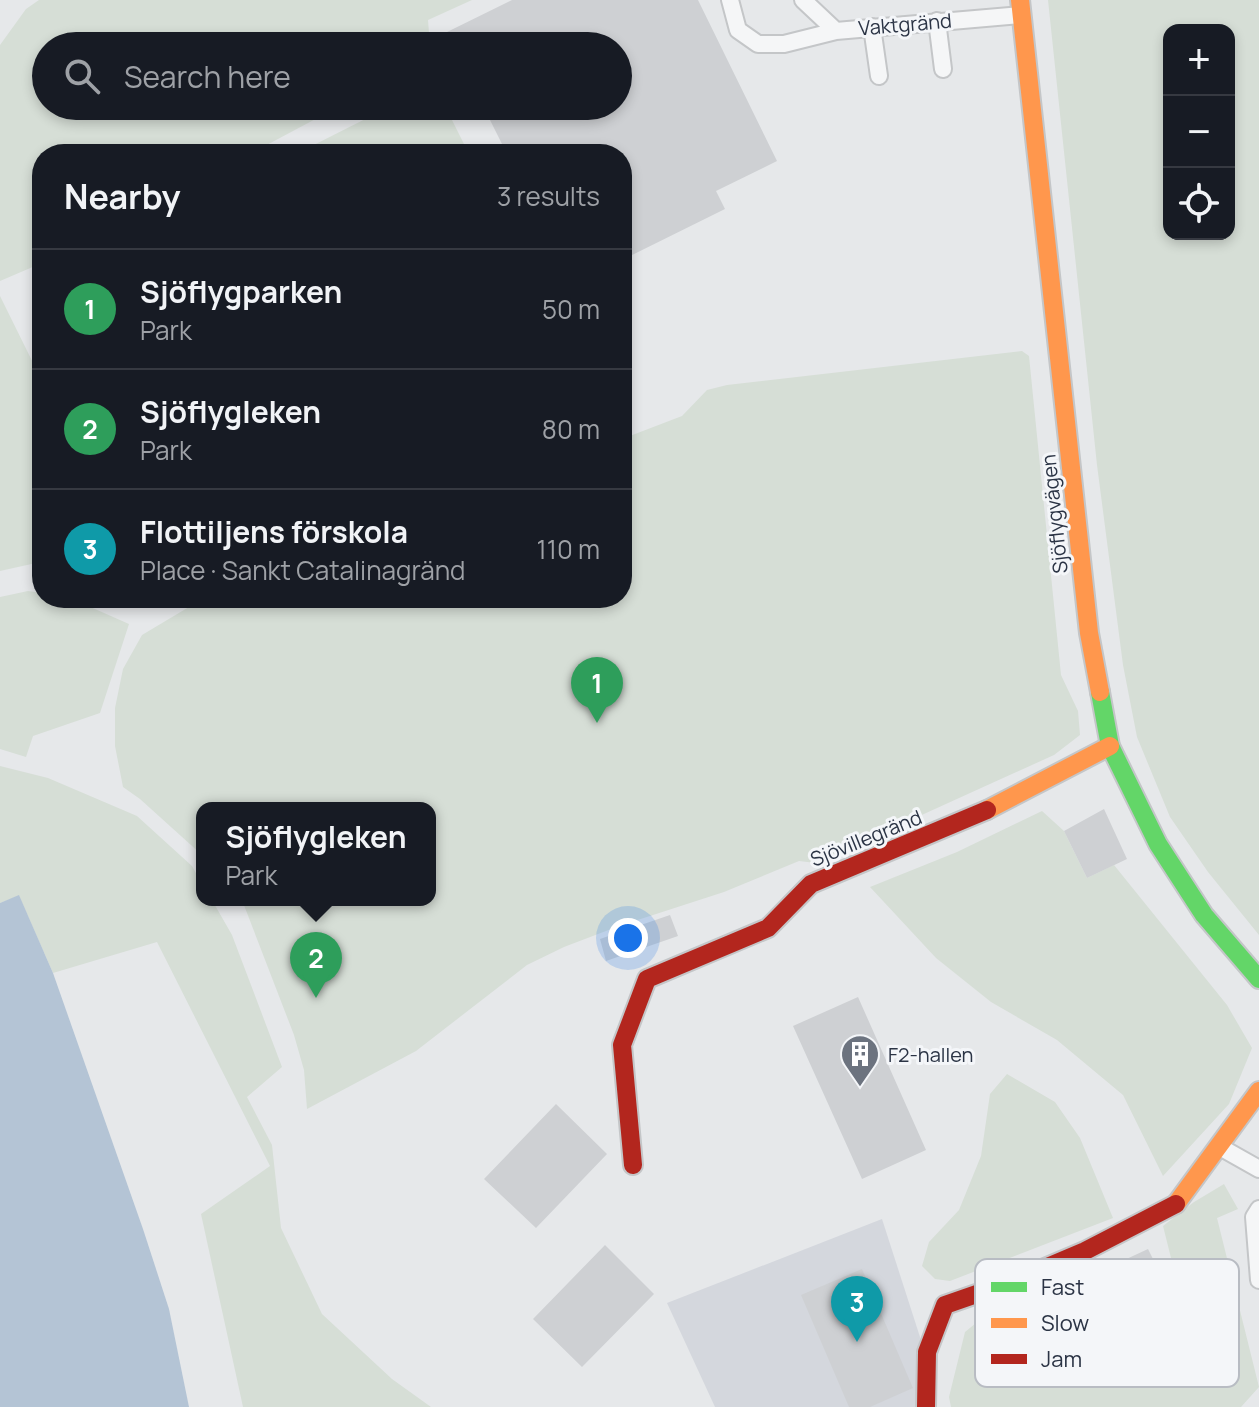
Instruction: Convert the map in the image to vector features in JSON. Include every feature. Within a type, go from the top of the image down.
[{"type":"street","name":"Sjöflygvägen","points":[[1021,7],[1089,633],[1110,746],[1158,844],[1204,915],[1259,979]]},
{"type":"street","name":"Sjövillegränd","points":[[633,1165],[622,1045],[647,979],[768,928],[811,884],[966,821],[1110,746]]},
{"type":"street","points":[[1063,1259],[1180,1202],[1259,1091]]},
{"type":"street","points":[[926,1407],[927,1352],[945,1305],[975,1294]]},
{"type":"lane","name":"Vaktgränd","points":[[730,0],[738,30],[758,44],[784,44],[836,31],[937,21],[1021,7]]},
{"type":"lane","name":"Vaktgränd","points":[[803,0],[836,31]]},
{"type":"lane","points":[[937,21],[943,69]]},
{"type":"lane","points":[[872,27],[879,76]]},
{"type":"lane","points":[[1219,1146],[1259,1169]]},
{"type":"lane","points":[[1259,1209],[1254,1217],[1259,1280]]},
{"type":"shaded area","points":[[39,0],[472,0],[428,20],[429,32],[32,32],[32,120],[314,120],[269,144],[32,144],[32,267],[0,281],[0,45],[26,9]]},
{"type":"shaded area","points":[[1048,0],[1259,0],[1259,935],[1208,872],[1170,817],[1137,737],[1123,665],[1097,465]]},
{"type":"shaded area","points":[[363,120],[452,120],[464,144],[316,144]]},
{"type":"shaded area","points":[[0,296],[32,361],[32,564],[0,571]]},
{"type":"shaded area","points":[[1022,351],[1029,356],[1061,675],[1078,711],[1080,735],[1054,755],[816,863],[799,861],[724,892],[564,947],[527,965],[416,1051],[307,1109],[304,1070],[294,1035],[244,906],[436,906],[436,802],[196,802],[196,850],[123,787],[115,746],[115,708],[123,669],[142,635],[187,608],[632,608],[632,435],[682,416],[707,390],[727,385]]},
{"type":"shaded area","points":[[32,592],[32,608],[93,608],[129,624],[100,713],[33,736],[26,757],[0,749],[0,597]]},
{"type":"shaded area","points":[[0,766],[48,778],[137,816],[192,866],[196,873],[196,906],[215,906],[232,935],[282,1067],[247,1097],[272,1145],[281,1228],[322,1314],[392,1379],[431,1407],[243,1407],[201,1214],[270,1166],[157,942],[53,973],[19,896],[0,903]]},
{"type":"shaded area","points":[[1042,811],[1064,831],[1087,878],[1114,865],[1227,1005],[1252,1048],[1229,1104],[1163,1176],[1123,1095],[1057,1040],[991,1002],[936,958],[870,887],[957,852]]},
{"type":"shaded area","points":[[1007,1074],[1055,1102],[1080,1138],[1113,1218],[1007,1259],[975,1259],[975,1271],[950,1281],[935,1279],[922,1266],[929,1242],[959,1210],[981,1156],[990,1094]]},
{"type":"shaded area","points":[[1224,1184],[1238,1209],[1217,1218],[1227,1259],[1171,1259],[1163,1226]]},
{"type":"shaded area","points":[[882,1219],[920,1337],[915,1407],[715,1407],[667,1303]]},
{"type":"shaded area","points":[[1239,1307],[1259,1387],[1241,1407],[951,1407],[949,1397],[965,1332],[975,1324],[975,1387],[1239,1387]]},
{"type":"water","points":[[19,895],[53,973],[143,1229],[169,1309],[189,1407],[0,1407],[0,903]]},
{"type":"building","points":[[512,0],[698,0],[777,161],[716,191],[725,209],[632,255],[632,144],[502,144],[490,120],[632,120],[632,32],[447,32]]},
{"type":"building","points":[[1104,809],[1127,859],[1087,878],[1064,831]]},
{"type":"building","points":[[670,915],[678,936],[606,961],[600,939]]},
{"type":"building","name":"F2-hallen","points":[[858,997],[926,1150],[862,1179],[793,1026]]},
{"type":"building","points":[[556,1104],[607,1154],[536,1228],[484,1179]]},
{"type":"building","points":[[605,1245],[654,1294],[582,1367],[533,1319]]},
{"type":"building","points":[[1148,1249],[1153,1259],[1126,1259]]},
{"type":"building","points":[[862,1269],[913,1388],[870,1407],[849,1407],[801,1295]]},
{"type":"traffic: fast","points":[[1100,692],[1110,746],[1158,844],[1204,915],[1259,979]]},
{"type":"traffic: slow","points":[[1020,0],[1089,633],[1100,692]]},
{"type":"traffic: slow","points":[[987,810],[1110,746]]},
{"type":"traffic: slow","points":[[1176,1204],[1259,1091]]},
{"type":"traffic: jam","points":[[633,1165],[622,1045],[647,979],[768,928],[811,884],[987,810]]},
{"type":"traffic: jam","points":[[1066,1259],[1176,1204]]},
{"type":"traffic: jam","points":[[926,1407],[927,1352],[945,1305],[975,1295]]},
{"type":"place","name":"Sjöflygparken","points":[[597,723]]},
{"type":"place","name":"Sjöflygleken","points":[[316,998]]},
{"type":"place","name":"F2-hallen","points":[[860,1088]]},
{"type":"place","name":"Flottiljens förskola","points":[[857,1342]]}]
